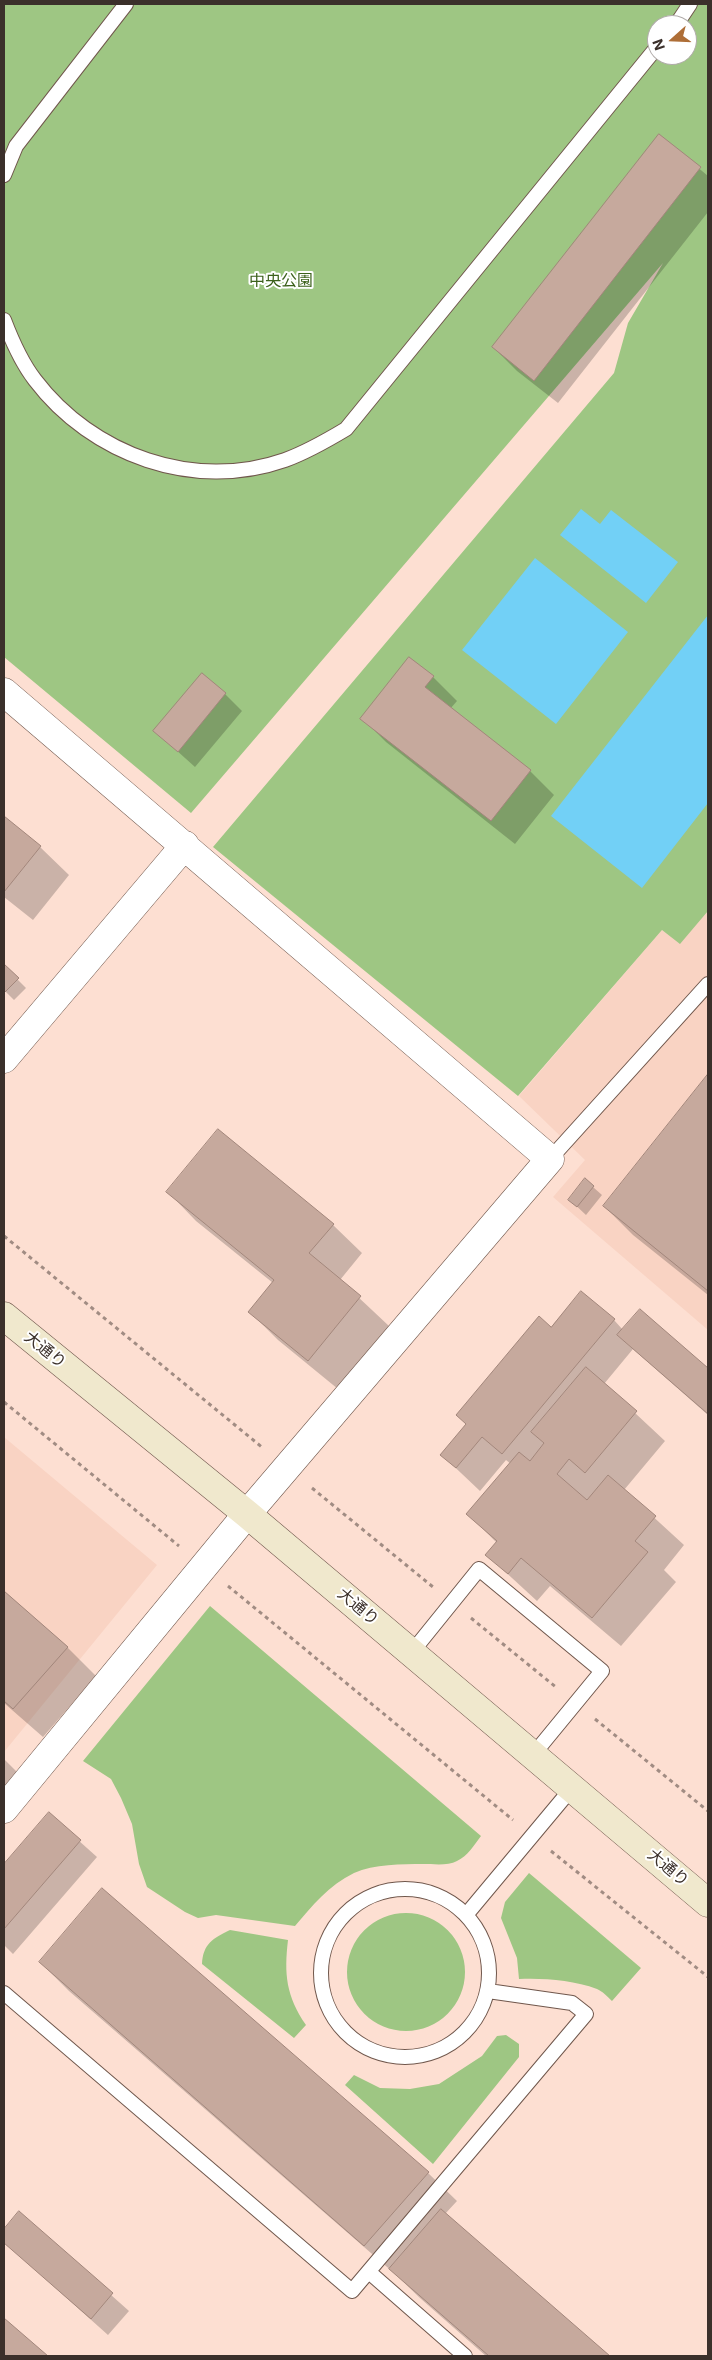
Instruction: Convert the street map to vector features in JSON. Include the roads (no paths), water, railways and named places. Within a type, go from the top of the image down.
[{"type":"street","points":[[4,692],[550,1159],[204,1566],[4,1809]]},
{"type":"street","points":[[4,1059],[185,845]]},
{"type":"street","name":"大通り","points":[[4,1316],[248,1514],[708,1903]]},
{"type":"lane","points":[[4,175],[16,146],[126,4]]},
{"type":"lane","points":[[683,15],[690,4]]},
{"type":"lane","points":[[4,320],[16,350],[34,379],[57,406],[84,429],[114,447],[138,457],[180,469],[215,472],[258,467],[284,460],[316,447],[346,429],[647,59]]},
{"type":"lane","points":[[550,1159],[708,984]]},
{"type":"lane","points":[[412,1652],[479,1569],[602,1671],[533,1755]]},
{"type":"lane","points":[[466,1915],[572,1788]]},
{"type":"lane","points":[[412,1889],[432,1893],[450,1902],[466,1915],[478,1931],[486,1950],[489,1970],[488,1991],[481,2010],[470,2027],[456,2041],[438,2051],[418,2057],[398,2058],[378,2054],[360,2045],[340,2026],[332,2015],[324,1997],[320,1976],[322,1956],[329,1937],[339,1920],[360,1902],[372,1895],[392,1890],[412,1889]]},
{"type":"lane","points":[[4,1992],[352,2291],[586,2014],[572,2002],[488,1991]]},
{"type":"lane","points":[[369,2272],[465,2356]]},
{"type":"water","points":[[581,509],[600,524],[611,510],[678,562],[646,603],[560,535]]},
{"type":"water","points":[[535,558],[628,632],[556,724],[462,650]]},
{"type":"water","points":[[708,615],[708,803],[642,888],[551,816]]},
{"type":"park label","name":"中央公園","points":[[281,281]]}]
